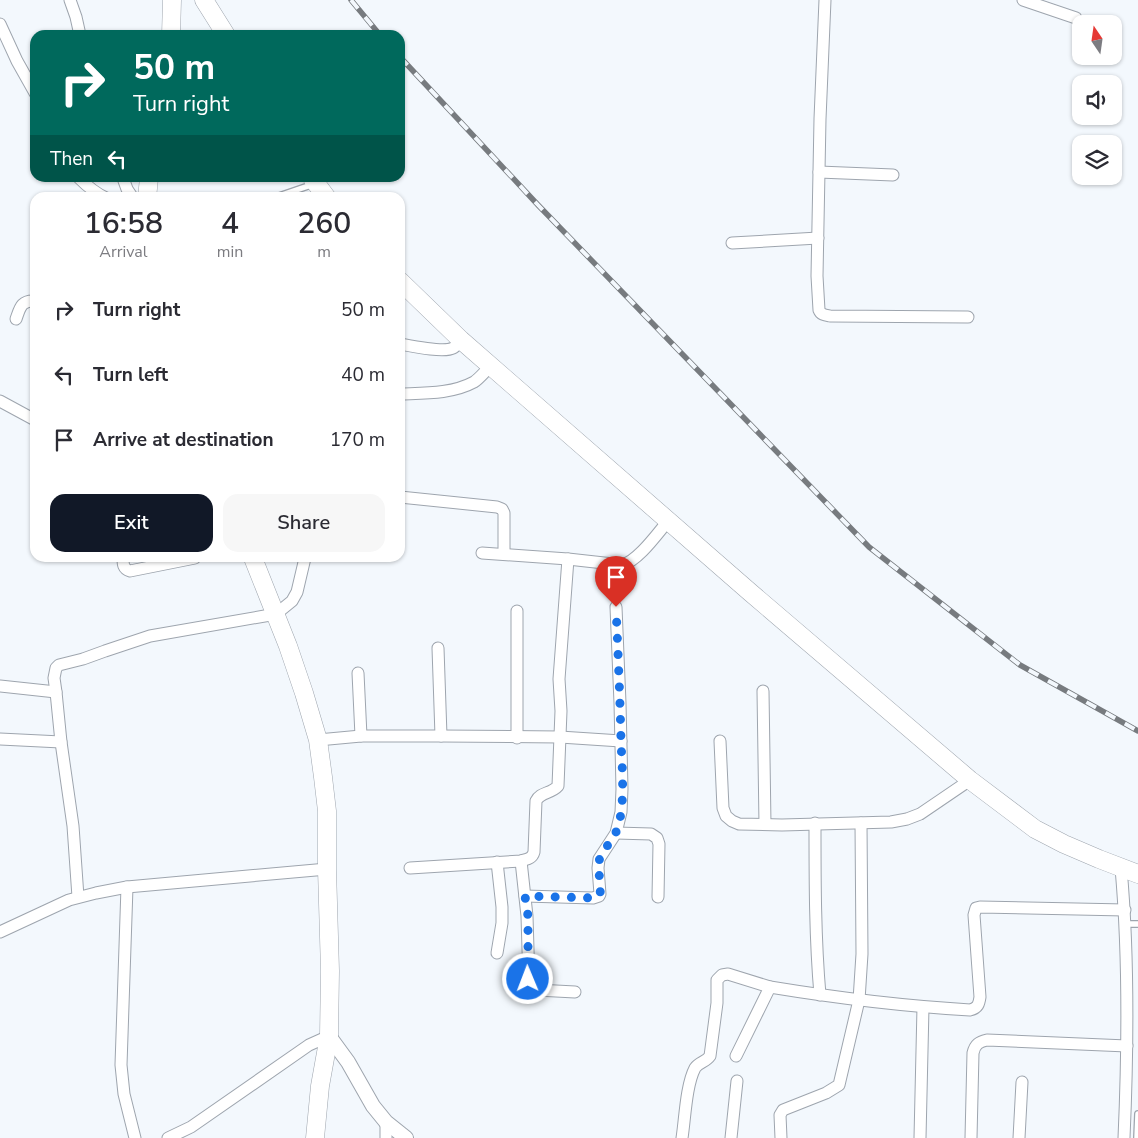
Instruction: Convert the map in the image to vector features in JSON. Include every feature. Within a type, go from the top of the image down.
[{"type":"highway","points":[[171,30],[172,0]]},
{"type":"highway","points":[[204,0],[223,30]]},
{"type":"highway","points":[[405,286],[461,340],[751,594],[970,780],[1035,829],[1064,844],[1130,871]]},
{"type":"highway","points":[[255,562],[276,614],[318,740],[327,810],[330,971],[329,1036],[320,1086],[316,1138]]},
{"type":"street","points":[[70,0],[79,30]]},
{"type":"street","points":[[824,0],[818,238],[818,305],[820,313],[830,316],[968,317]]},
{"type":"street","points":[[1023,0],[1072,17]]},
{"type":"street","points":[[0,24],[30,84]]},
{"type":"street","points":[[819,172],[893,175]]},
{"type":"street","points":[[83,182],[96,192]]},
{"type":"street","points":[[732,243],[818,238]]},
{"type":"street","points":[[16,319],[22,304],[30,302]]},
{"type":"street","points":[[405,345],[447,350],[453,348],[461,340]]},
{"type":"street","points":[[405,394],[440,392],[459,388],[475,381],[491,366]]},
{"type":"street","points":[[0,401],[30,417]]},
{"type":"street","points":[[405,498],[502,509],[504,513],[504,554]]},
{"type":"street","points":[[482,552],[616,565],[628,564],[668,521]]},
{"type":"street","points":[[410,868],[521,861],[533,856],[537,798],[540,795],[553,791],[558,786],[561,702],[559,679],[568,559]]},
{"type":"street","points":[[124,562],[126,570],[130,571],[175,562]]},
{"type":"street","points":[[78,898],[73,826],[61,742],[54,672],[56,668],[59,665],[83,659],[150,636],[276,614],[292,601],[297,592],[305,562]]},
{"type":"street","points":[[525,896],[593,898],[599,896],[601,890],[598,868],[599,859],[616,833],[621,812],[621,741],[616,607]]},
{"type":"street","points":[[517,611],[517,738]]},
{"type":"street","points":[[438,648],[441,736]]},
{"type":"street","points":[[358,674],[361,736]]},
{"type":"street","points":[[0,686],[56,692]]},
{"type":"street","points":[[763,692],[766,824]]},
{"type":"street","points":[[318,740],[361,736],[441,736],[560,737],[621,741]]},
{"type":"street","points":[[0,739],[61,742]]},
{"type":"street","points":[[720,740],[723,808],[726,816],[739,824],[891,822],[908,819],[920,814],[970,780]]},
{"type":"street","points":[[781,1138],[780,1114],[783,1110],[826,1093],[839,1085],[859,1000],[862,954],[861,822]]},
{"type":"street","points":[[815,823],[815,914],[820,995]]},
{"type":"street","points":[[616,833],[652,834],[657,838],[659,844],[658,898]]},
{"type":"street","points":[[521,861],[528,916],[529,983],[537,990],[575,992]]},
{"type":"street","points":[[497,862],[502,907],[502,923],[497,953]]},
{"type":"street","points":[[0,932],[68,900],[127,887],[327,869]]},
{"type":"street","points":[[1124,1138],[1127,1046],[1125,910],[1130,871]]},
{"type":"street","points":[[127,887],[121,1065],[124,1094],[135,1138]]},
{"type":"street","points":[[682,1138],[692,1079],[696,1068],[710,1056],[717,1002],[717,980],[722,975],[728,974],[770,987],[820,995],[924,1007],[970,1010],[975,1009],[979,1003],[974,915],[976,908],[983,906],[1125,910]]},
{"type":"street","points":[[736,1056],[770,987]]},
{"type":"street","points":[[920,1138],[924,1007]]},
{"type":"street","points":[[168,1138],[191,1127],[309,1045],[329,1036],[348,1062],[373,1106],[386,1122],[406,1138]]},
{"type":"street","points":[[971,1138],[973,1053],[975,1046],[979,1042],[987,1040],[1127,1046]]},
{"type":"street","points":[[731,1138],[737,1081]]},
{"type":"street","points":[[1019,1138],[1022,1082]]},
{"type":"street","points":[[386,1122],[386,1138]]},
{"type":"lane","points":[[287,192],[309,182]]},
{"type":"lane","points":[[1125,924],[1138,924]]},
{"type":"lane","points":[[1137,1138],[1138,1114]]},
{"type":"railway","points":[[351,0],[376,30]]},
{"type":"railway","points":[[405,62],[538,205],[869,547],[1020,665],[1138,731]]},
{"type":"route","points":[[528,979],[528,916],[525,896],[593,898],[599,896],[601,890],[598,868],[599,859],[616,833],[621,812],[622,767],[616,607]]}]
